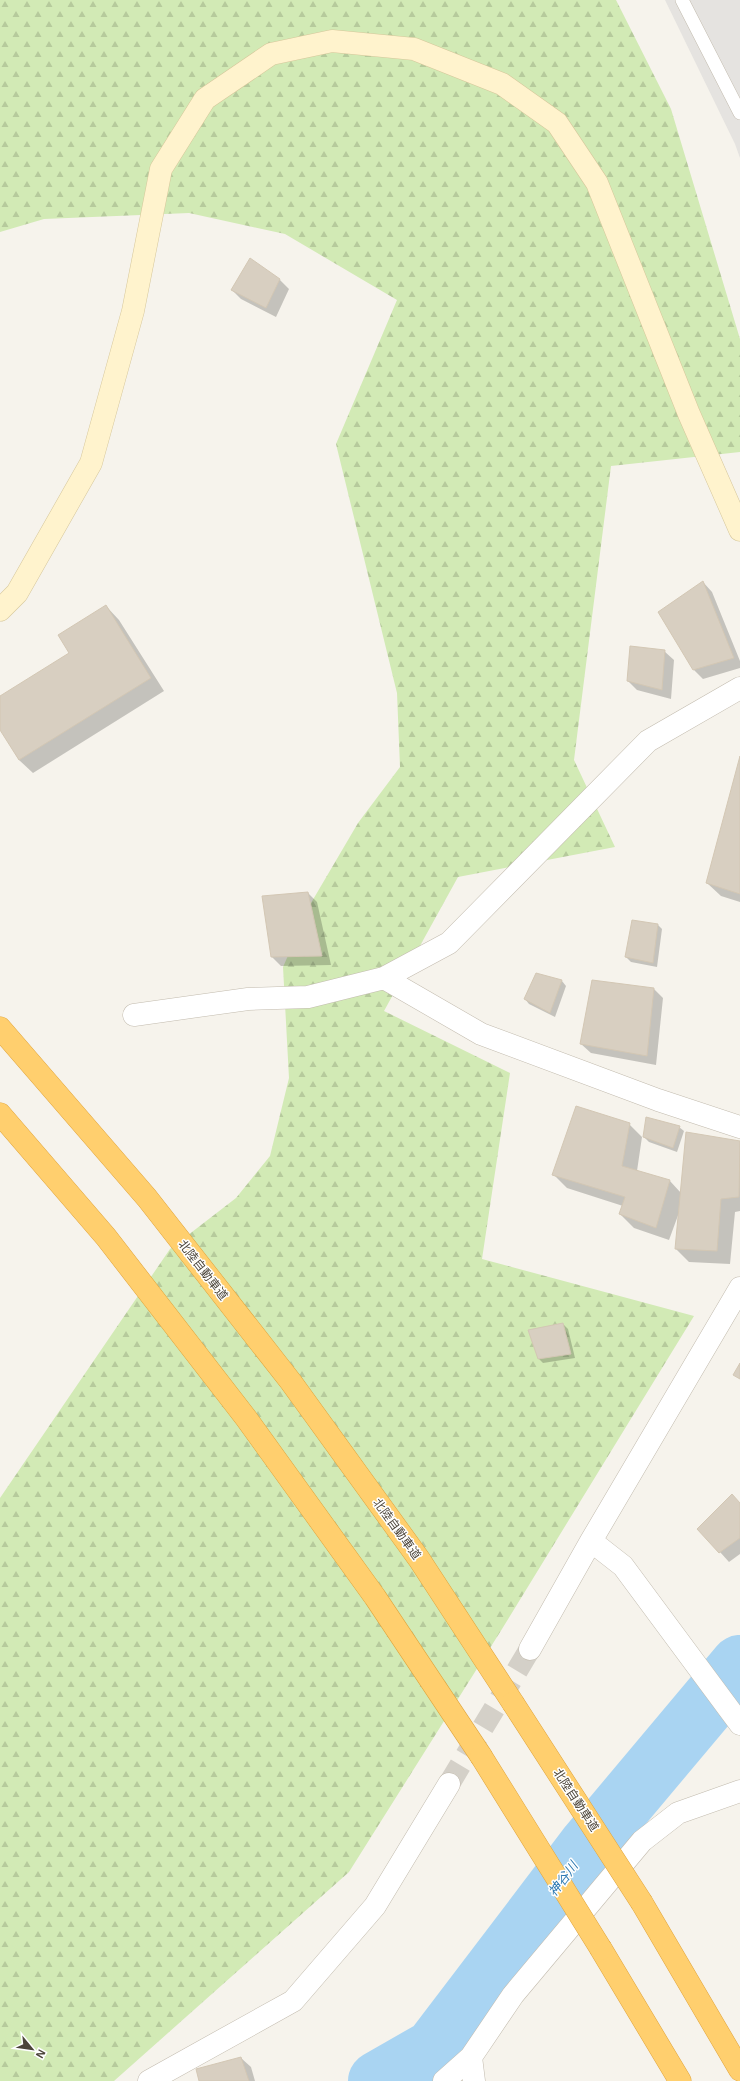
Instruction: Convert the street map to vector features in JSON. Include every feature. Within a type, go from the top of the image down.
[{"type":"highway","name":"北陸自動車道","points":[[0,1028],[147,1198],[291,1382],[419,1559],[642,1903],[740,2070]]},
{"type":"highway","points":[[0,1114],[106,1237],[246,1418],[375,1597],[481,1756],[601,1949],[680,2081]]},
{"type":"street","points":[[0,610],[17,593],[91,463],[133,311],[162,169],[205,99],[270,54],[332,41],[414,49],[502,84],[557,123],[597,183],[689,414],[740,530]]},
{"type":"street","points":[[134,1015],[248,999],[308,997],[384,978],[449,944],[648,741],[740,688]]},
{"type":"street","points":[[384,978],[481,1034],[658,1100],[740,1127]]},
{"type":"street","points":[[530,1649],[591,1541],[740,1288]]},
{"type":"street","points":[[591,1541],[623,1566],[740,1724]]},
{"type":"street","points":[[149,2081],[293,2001],[376,1906],[449,1784]]},
{"type":"street","points":[[444,2081],[471,2057],[513,1995],[642,1841],[678,1813],[740,1791]]},
{"type":"street","points":[[471,2057],[474,2081]]},
{"type":"lane","points":[[682,0],[740,113]]},
{"type":"green space","points":[[0,0],[616,0],[671,109],[740,339],[740,452],[611,466],[574,760],[615,847],[458,877],[384,1011],[510,1073],[482,1259],[694,1316],[502,1629],[349,1872],[114,2081],[0,2081],[0,1498],[170,1249],[236,1198],[270,1156],[289,1078],[283,967],[311,903],[358,823],[400,767],[397,693],[336,444],[397,300],[285,234],[189,213],[44,219],[0,232]]},
{"type":"shaded area","points":[[665,0],[740,0],[740,158],[735,144]]},
{"type":"building","points":[[250,258],[280,279],[266,308],[231,290]]},
{"type":"building","points":[[703,581],[734,658],[693,670],[658,612]]},
{"type":"building","points":[[106,605],[151,678],[19,760],[0,730],[0,696],[69,653],[58,635]]},
{"type":"building","points":[[630,646],[665,650],[662,690],[627,681]]},
{"type":"building","points":[[740,756],[740,894],[706,883]]},
{"type":"building","points":[[308,892],[322,956],[271,957],[262,896]]},
{"type":"building","points":[[632,920],[658,924],[653,963],[625,957]]},
{"type":"building","points":[[536,973],[562,980],[550,1013],[524,999]]},
{"type":"building","points":[[592,980],[654,988],[647,1056],[580,1044]]},
{"type":"building","points":[[576,1106],[630,1123],[622,1166],[670,1180],[656,1228],[619,1214],[625,1197],[552,1175]]},
{"type":"building","points":[[646,1117],[680,1126],[673,1148],[643,1137]]},
{"type":"building","points":[[686,1132],[740,1141],[739,1197],[721,1199],[717,1251],[675,1249]]},
{"type":"building","points":[[563,1323],[571,1354],[538,1359],[528,1330]]},
{"type":"building","points":[[740,1363],[740,1379],[733,1375]]},
{"type":"building","points":[[732,1494],[740,1503],[740,1538],[719,1553],[697,1529]]},
{"type":"building","points":[[241,2057],[249,2081],[199,2081],[196,2069]]},
{"type":"waterway","name":"神谷川","points":[[378,2081],[434,2049],[589,1845],[740,1665]]},
{"type":"tunnel","points":[[449,1784],[530,1649]]}]
